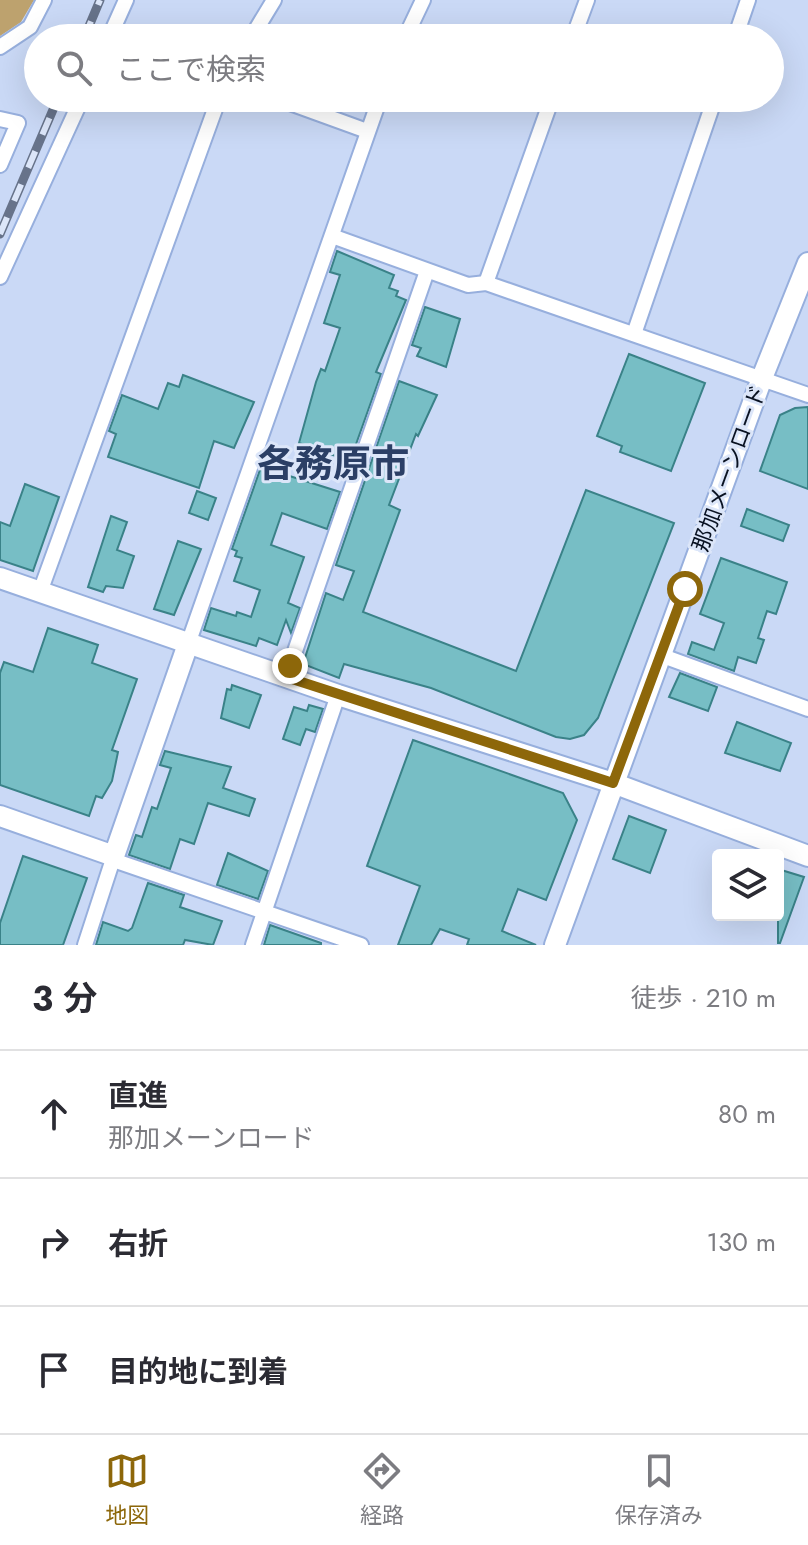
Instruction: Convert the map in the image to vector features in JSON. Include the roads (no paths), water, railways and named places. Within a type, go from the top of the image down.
[{"type":"street","points":[[32,24],[44,0]]},
{"type":"street","points":[[115,24],[126,0]]},
{"type":"street","points":[[259,24],[274,0]]},
{"type":"street","points":[[412,24],[423,0]]},
{"type":"street","points":[[578,24],[587,0]]},
{"type":"street","points":[[740,24],[748,0]]},
{"type":"street","points":[[0,47],[24,31]]},
{"type":"street","points":[[0,277],[76,112]]},
{"type":"street","points":[[40,592],[214,112]]},
{"type":"street","points":[[315,112],[367,131]]},
{"type":"street","points":[[85,945],[374,112]]},
{"type":"street","points":[[486,283],[547,112]]},
{"type":"street","points":[[634,334],[710,112]]},
{"type":"street","points":[[0,119],[18,123],[0,165]]},
{"type":"street","points":[[332,236],[468,285],[486,283],[808,395]]},
{"type":"street","name":"那加メーンロード","points":[[555,945],[762,378],[808,263]]},
{"type":"street","points":[[286,677],[427,271]]},
{"type":"street","points":[[0,578],[338,695],[613,783],[808,856]]},
{"type":"street","points":[[660,655],[808,709]]},
{"type":"street","points":[[253,945],[338,695]]},
{"type":"street","points":[[0,816],[361,945]]},
{"type":"railway","points":[[90,24],[100,0]]},
{"type":"railway","points":[[0,234],[52,112]]},
{"type":"district","name":"各務原市","points":[[333,463]]}]
